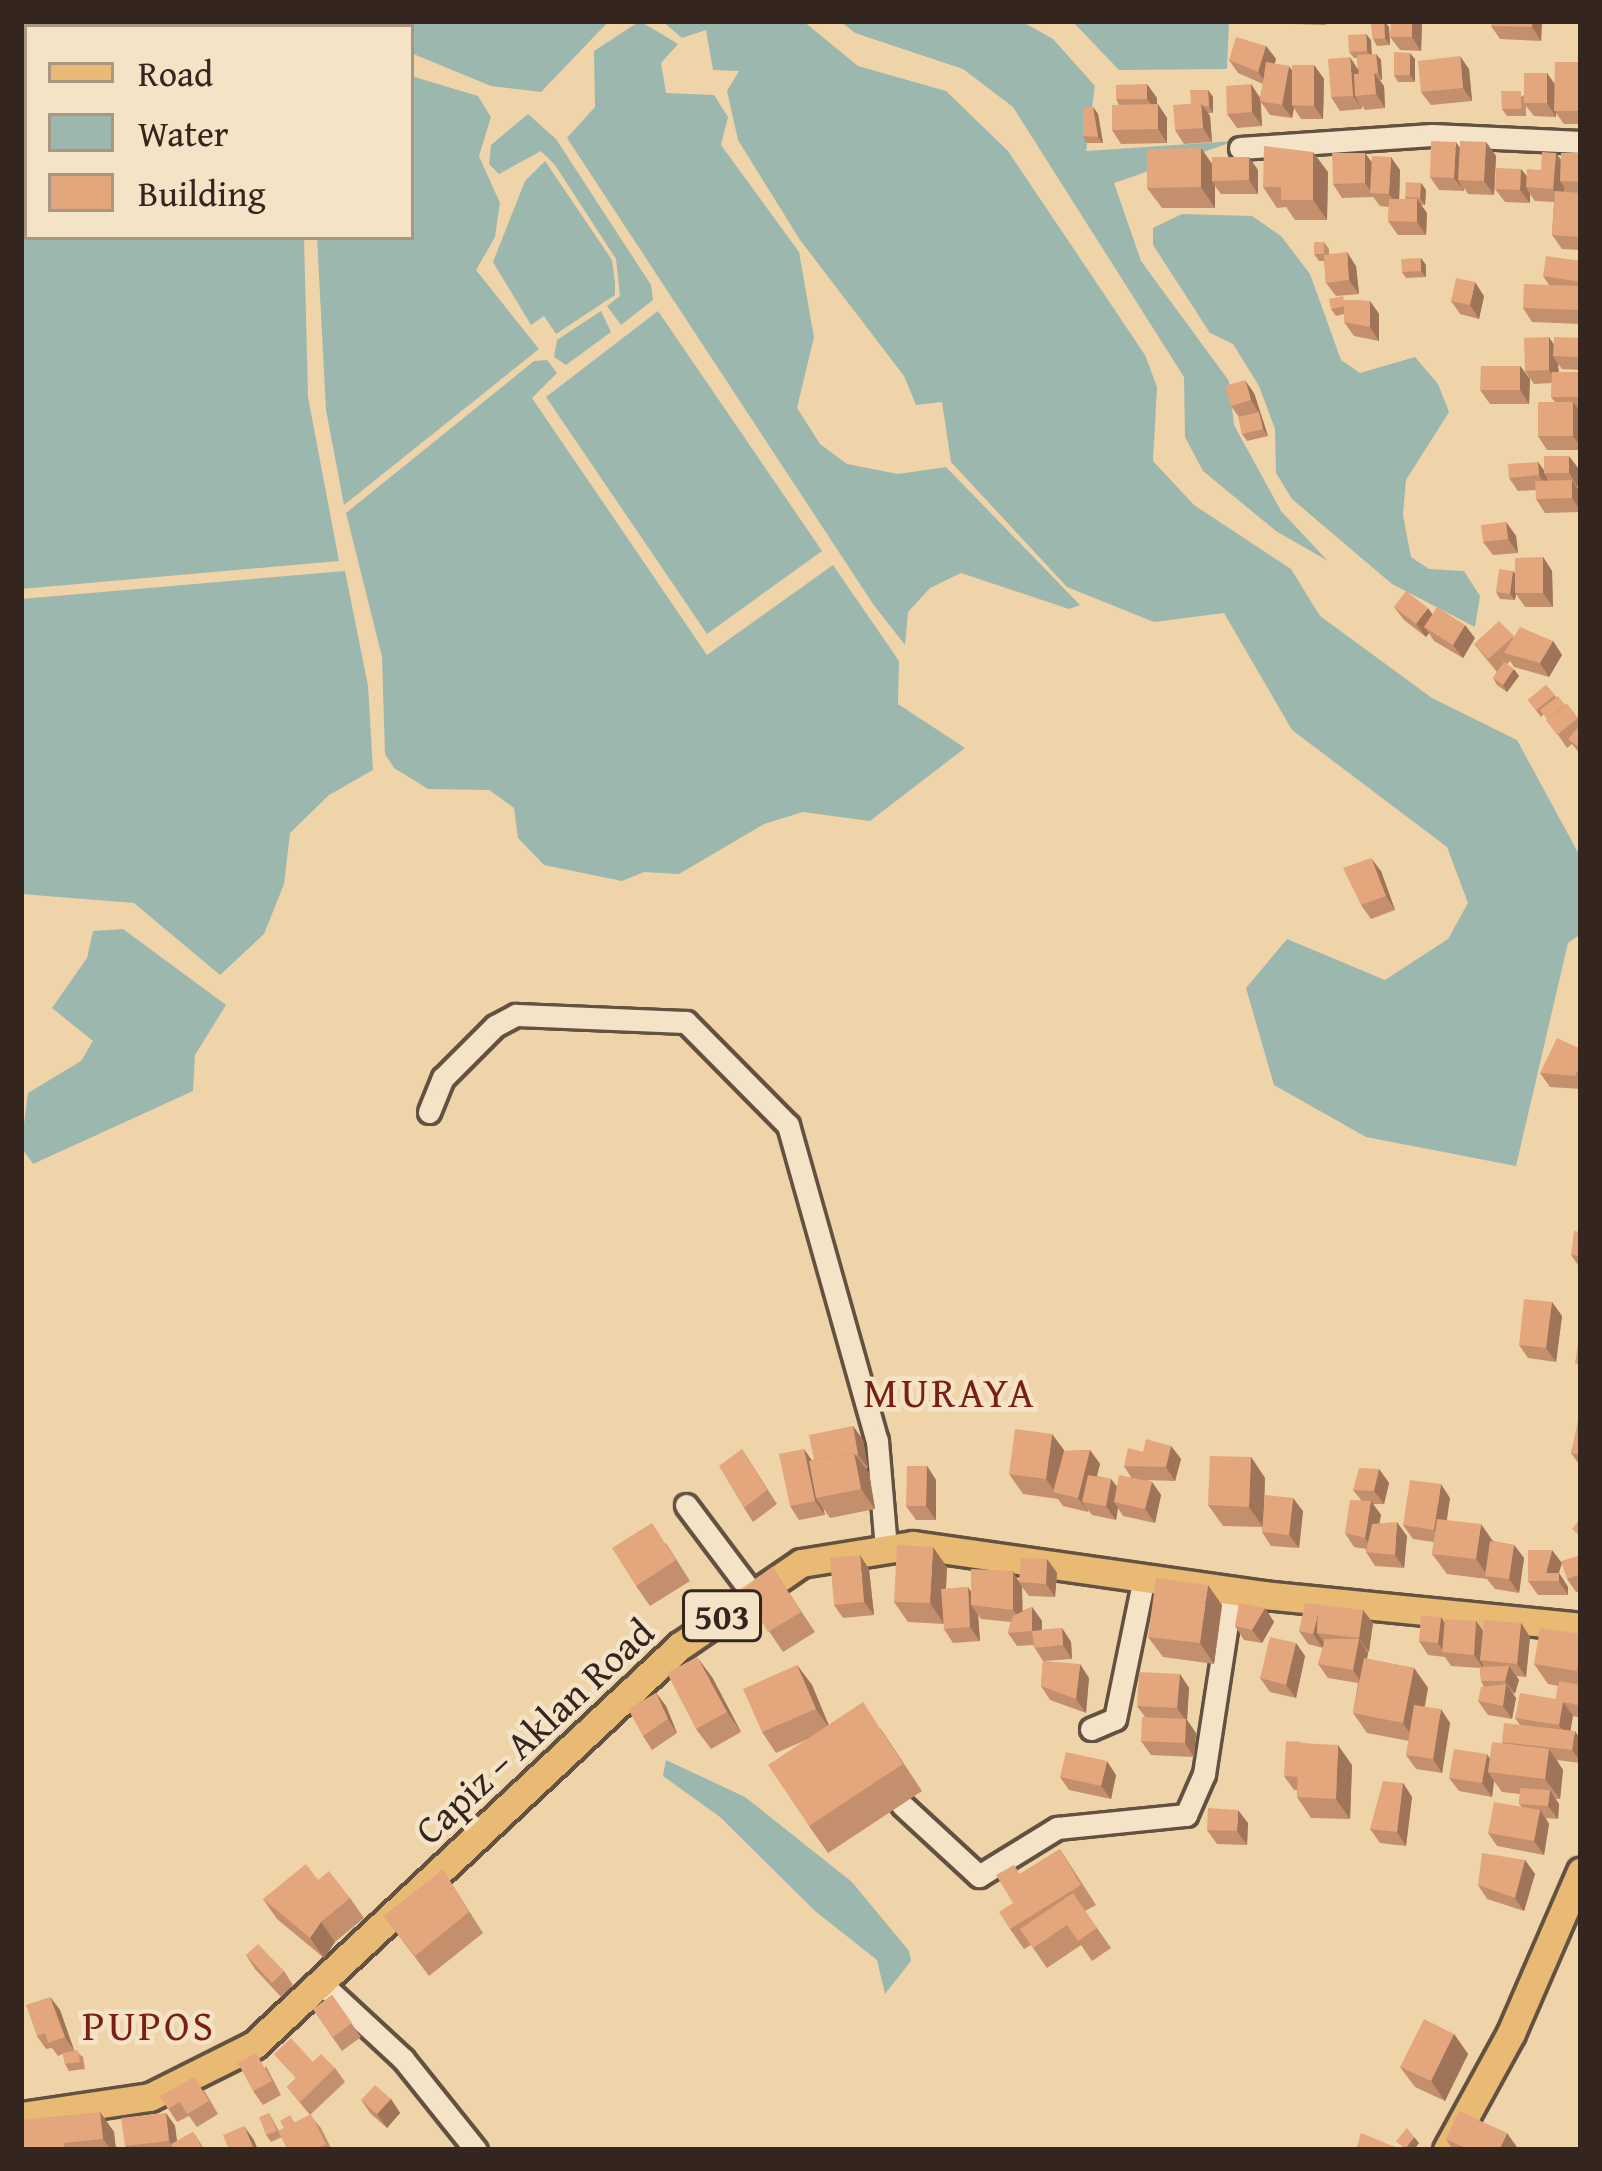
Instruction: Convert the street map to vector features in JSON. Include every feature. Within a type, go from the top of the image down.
[{"type":"main road","name":"Capiz – Aklan Road","points":[[21,2116],[150,2097],[254,2045],[680,1646],[801,1563],[886,1548],[1232,1591],[1581,1627]]},
{"type":"main road","points":[[1447,2150],[1510,2033],[1581,1870]]},
{"type":"street","points":[[1240,148],[1432,136],[1581,142]]},
{"type":"street","points":[[429,1112],[443,1078],[495,1025],[516,1015],[686,1022],[788,1125],[877,1441],[886,1548]]},
{"type":"street","points":[[686,1504],[752,1594]]},
{"type":"street","points":[[1091,1729],[1115,1719],[1144,1578]]},
{"type":"street","points":[[902,1805],[979,1876],[1057,1828],[1186,1816],[1204,1774],[1232,1591]]},
{"type":"street","points":[[321,1983],[403,2059],[476,2150]]},
{"type":"water","points":[[21,21],[66,24],[24,24],[24,240],[304,240],[308,397],[339,561],[21,589]]},
{"type":"water","points":[[316,21],[609,21],[541,92],[491,86],[414,54],[414,24]]},
{"type":"water","points":[[640,21],[678,44],[661,63],[666,93],[714,95],[728,117],[721,145],[799,252],[814,337],[797,408],[820,444],[847,464],[898,474],[946,467],[1080,605],[1069,609],[961,573],[930,588],[908,612],[905,645],[873,604],[567,138],[595,107],[594,51]]},
{"type":"water","points":[[662,21],[803,21],[858,66],[946,91],[1008,151],[1145,355],[1157,387],[1153,461],[1194,505],[1291,569],[1320,616],[1432,698],[1517,740],[1581,858],[1581,934],[1568,943],[1516,1166],[1366,1137],[1274,1085],[1246,988],[1287,939],[1385,980],[1448,939],[1468,903],[1447,847],[1292,730],[1224,613],[1154,622],[1067,587],[951,462],[942,402],[916,405],[904,376],[800,240],[738,140],[727,91],[739,71],[713,70],[706,30],[682,38]]},
{"type":"water","points":[[840,21],[1021,21],[1053,39],[1095,86],[1086,151],[1235,141],[1114,183],[1141,261],[1229,381],[1234,425],[1281,511],[1328,561],[1276,531],[1203,471],[1185,437],[1184,377],[1013,107],[963,69],[855,33]]},
{"type":"water","points":[[1072,21],[1229,21],[1227,69],[1119,70]]},
{"type":"water","points":[[414,77],[478,96],[491,117],[479,156],[500,203],[495,237],[476,270],[539,349],[344,505],[326,410],[317,240],[414,240]]},
{"type":"water","points":[[528,114],[556,139],[651,285],[653,300],[621,325],[607,306],[620,296],[616,259],[555,165],[541,151],[499,174],[489,164],[491,145]]},
{"type":"water","points":[[545,161],[612,260],[615,282],[615,295],[556,334],[544,316],[531,325],[493,262],[525,181]]},
{"type":"water","points":[[1182,214],[1252,216],[1281,236],[1310,274],[1341,360],[1360,373],[1415,357],[1438,384],[1449,412],[1406,480],[1403,515],[1411,557],[1429,569],[1464,571],[1480,596],[1475,627],[1392,584],[1292,499],[1276,473],[1275,429],[1259,386],[1233,344],[1210,333],[1153,245],[1153,228]]},
{"type":"water","points":[[601,311],[611,332],[566,365],[554,357],[557,340]]},
{"type":"water","points":[[658,311],[822,551],[707,634],[546,397]]},
{"type":"water","points":[[547,360],[557,373],[532,398],[707,655],[833,565],[899,661],[898,704],[965,748],[870,821],[803,812],[764,824],[679,874],[644,872],[622,881],[544,865],[518,838],[514,808],[489,790],[428,789],[394,768],[385,754],[382,657],[346,513],[534,361]]},
{"type":"water","points":[[345,571],[368,686],[373,770],[329,795],[290,833],[284,884],[264,934],[220,975],[134,903],[21,894],[21,599]]},
{"type":"water","points":[[123,929],[226,1005],[195,1055],[193,1091],[33,1164],[21,1147],[28,1093],[81,1061],[93,1041],[52,1008],[87,958],[93,931]]},
{"type":"water","points":[[666,1760],[745,1797],[852,1882],[909,1951],[911,1961],[885,1994],[877,1960],[815,1911],[720,1817],[663,1776]]},
{"type":"building","points":[[1384,21],[1385,38],[1373,39],[1371,22]]},
{"type":"building","points":[[1391,21],[1412,21],[1412,37],[1390,37]]},
{"type":"building","points":[[1491,21],[1532,21],[1532,27],[1491,26]]},
{"type":"building","points":[[1366,34],[1367,51],[1349,52],[1348,35]]},
{"type":"building","points":[[1236,37],[1266,46],[1258,72],[1229,60]]},
{"type":"building","points":[[1394,52],[1410,53],[1410,75],[1394,75]]},
{"type":"building","points":[[1376,54],[1378,73],[1359,74],[1357,55]]},
{"type":"building","points":[[1460,56],[1463,88],[1421,92],[1418,61]]},
{"type":"building","points":[[1350,57],[1353,96],[1331,97],[1328,59]]},
{"type":"building","points":[[1266,62],[1289,66],[1282,105],[1260,101]]},
{"type":"building","points":[[1555,62],[1581,62],[1581,111],[1554,111]]},
{"type":"building","points":[[1292,65],[1314,65],[1314,106],[1292,105]]},
{"type":"building","points":[[1374,73],[1376,94],[1355,96],[1354,74]]},
{"type":"building","points":[[1524,73],[1547,73],[1547,103],[1524,103]]},
{"type":"building","points":[[1147,84],[1147,99],[1116,99],[1116,85]]},
{"type":"building","points":[[1251,84],[1252,112],[1227,114],[1226,86]]},
{"type":"building","points":[[1190,90],[1208,90],[1209,106],[1191,104]]},
{"type":"building","points":[[1501,91],[1521,91],[1521,109],[1502,109]]},
{"type":"building","points":[[1201,103],[1203,128],[1175,130],[1173,105]]},
{"type":"building","points":[[1158,104],[1158,129],[1112,130],[1112,105]]},
{"type":"building","points":[[1083,107],[1093,107],[1098,137],[1083,136]]},
{"type":"building","points":[[1431,141],[1456,142],[1454,178],[1430,177]]},
{"type":"building","points":[[1460,141],[1486,142],[1484,181],[1458,180]]},
{"type":"building","points":[[1264,146],[1313,152],[1313,200],[1281,200],[1281,187],[1263,187]]},
{"type":"building","points":[[1201,148],[1201,187],[1147,188],[1147,149]]},
{"type":"building","points":[[1542,152],[1556,153],[1553,189],[1526,187],[1527,169],[1541,170]]},
{"type":"building","points":[[1332,153],[1365,153],[1365,183],[1333,184]]},
{"type":"building","points":[[1561,153],[1581,153],[1581,182],[1560,181]]},
{"type":"building","points":[[1372,156],[1391,157],[1389,194],[1370,193]]},
{"type":"building","points":[[1212,157],[1249,157],[1249,180],[1212,181]]},
{"type":"building","points":[[1496,168],[1521,169],[1520,190],[1495,189]]},
{"type":"building","points":[[1406,182],[1421,183],[1420,198],[1405,197]]},
{"type":"building","points":[[1555,191],[1581,193],[1581,237],[1552,235]]},
{"type":"building","points":[[1389,199],[1417,199],[1417,222],[1388,221]]},
{"type":"building","points":[[1314,242],[1324,242],[1324,254],[1314,254]]},
{"type":"building","points":[[1347,252],[1349,280],[1326,283],[1324,255]]},
{"type":"building","points":[[1546,256],[1581,261],[1581,282],[1543,276]]},
{"type":"building","points":[[1421,258],[1421,271],[1402,272],[1401,259]]},
{"type":"building","points":[[1456,278],[1475,282],[1470,305],[1451,301]]},
{"type":"building","points":[[1524,284],[1580,286],[1579,310],[1523,308]]},
{"type":"building","points":[[1343,296],[1345,306],[1331,309],[1329,299]]},
{"type":"building","points":[[1344,300],[1370,301],[1370,327],[1344,322]]},
{"type":"building","points":[[1549,337],[1549,370],[1525,371],[1524,338]]},
{"type":"building","points":[[1554,337],[1581,338],[1581,357],[1553,356]]},
{"type":"building","points":[[1481,366],[1520,366],[1520,390],[1480,390]]},
{"type":"building","points":[[1552,372],[1581,372],[1579,397],[1551,397]]},
{"type":"building","points":[[1245,380],[1251,400],[1231,406],[1225,386]]},
{"type":"building","points":[[1538,402],[1573,402],[1573,436],[1538,436]]},
{"type":"building","points":[[1259,412],[1263,429],[1242,434],[1238,417]]},
{"type":"building","points":[[1544,456],[1569,456],[1569,473],[1544,473]]},
{"type":"building","points":[[1538,462],[1539,475],[1509,478],[1508,464]]},
{"type":"building","points":[[1572,480],[1572,498],[1536,499],[1535,481]]},
{"type":"building","points":[[1506,522],[1508,539],[1483,542],[1481,525]]},
{"type":"building","points":[[1543,557],[1543,593],[1515,593],[1515,558]]},
{"type":"building","points":[[1499,569],[1513,571],[1510,594],[1496,592]]},
{"type":"building","points":[[1406,591],[1428,608],[1416,624],[1394,607]]},
{"type":"building","points":[[1437,607],[1465,625],[1453,645],[1424,627]]},
{"type":"building","points":[[1499,621],[1514,636],[1488,659],[1474,644]]},
{"type":"building","points":[[1520,627],[1553,641],[1540,663],[1504,653]]},
{"type":"building","points":[[1504,662],[1514,669],[1503,685],[1493,678]]},
{"type":"building","points":[[1546,685],[1555,695],[1536,710],[1528,700]]},
{"type":"building","points":[[1558,696],[1565,705],[1547,719],[1540,710]]},
{"type":"building","points":[[1567,704],[1578,718],[1557,735],[1546,720]]},
{"type":"building","points":[[1581,724],[1581,749],[1568,739]]},
{"type":"building","points":[[1371,858],[1386,896],[1361,905],[1343,868]]},
{"type":"building","points":[[1557,1038],[1581,1049],[1575,1076],[1540,1073]]},
{"type":"building","points":[[1574,1231],[1581,1232],[1581,1256],[1571,1255]]},
{"type":"building","points":[[1524,1299],[1552,1302],[1546,1348],[1519,1345]]},
{"type":"building","points":[[1581,1338],[1581,1365],[1575,1364]]},
{"type":"building","points":[[1581,1417],[1581,1455],[1571,1453]]},
{"type":"building","points":[[853,1426],[858,1455],[814,1460],[809,1435]]},
{"type":"building","points":[[1015,1429],[1052,1434],[1046,1479],[1009,1474]]},
{"type":"building","points":[[1146,1439],[1171,1446],[1166,1467],[1124,1466],[1128,1448],[1143,1452]]},
{"type":"building","points":[[742,1449],[767,1490],[744,1508],[719,1466]]},
{"type":"building","points":[[804,1449],[815,1501],[790,1506],[779,1454]]},
{"type":"building","points":[[1090,1450],[1078,1498],[1053,1492],[1064,1451]]},
{"type":"building","points":[[854,1453],[861,1489],[816,1498],[809,1461]]},
{"type":"building","points":[[1210,1456],[1251,1457],[1249,1507],[1208,1505]]},
{"type":"building","points":[[907,1466],[927,1466],[926,1506],[906,1506]]},
{"type":"building","points":[[1359,1468],[1379,1469],[1374,1491],[1353,1490]]},
{"type":"building","points":[[1088,1475],[1111,1479],[1106,1506],[1082,1502]]},
{"type":"building","points":[[1119,1475],[1152,1482],[1145,1509],[1114,1502]]},
{"type":"building","points":[[1410,1480],[1441,1484],[1434,1530],[1403,1525]]},
{"type":"building","points":[[1265,1495],[1293,1498],[1289,1535],[1262,1532]]},
{"type":"building","points":[[1350,1500],[1371,1501],[1365,1538],[1345,1533]]},
{"type":"building","points":[[1437,1519],[1481,1524],[1476,1559],[1432,1554]]},
{"type":"building","points":[[1397,1522],[1395,1555],[1366,1552],[1372,1524]]},
{"type":"building","points":[[652,1523],[676,1560],[636,1586],[612,1548]]},
{"type":"building","points":[[1490,1541],[1514,1545],[1509,1579],[1485,1576]]},
{"type":"building","points":[[897,1545],[933,1547],[930,1603],[894,1602]]},
{"type":"building","points":[[1528,1550],[1552,1550],[1546,1573],[1559,1573],[1559,1581],[1528,1581]]},
{"type":"building","points":[[860,1555],[864,1602],[834,1605],[830,1558]]},
{"type":"building","points":[[1581,1555],[1581,1574],[1567,1579],[1561,1561]]},
{"type":"building","points":[[1021,1558],[1047,1559],[1046,1584],[1019,1582]]},
{"type":"building","points":[[772,1567],[801,1612],[768,1632],[742,1591]]},
{"type":"building","points":[[971,1569],[1013,1571],[1013,1610],[971,1605]]},
{"type":"building","points":[[1156,1578],[1208,1585],[1200,1643],[1148,1637]]},
{"type":"building","points":[[968,1587],[970,1627],[944,1629],[941,1589]]},
{"type":"building","points":[[1239,1603],[1265,1608],[1252,1630],[1235,1626]]},
{"type":"building","points":[[1305,1603],[1363,1610],[1359,1638],[1317,1633],[1318,1614],[1313,1634],[1299,1631]]},
{"type":"building","points":[[1032,1607],[1032,1631],[1008,1633],[1013,1616]]},
{"type":"building","points":[[1421,1616],[1441,1617],[1438,1643],[1419,1641]]},
{"type":"building","points":[[1445,1619],[1476,1621],[1474,1655],[1442,1652]]},
{"type":"building","points":[[1484,1620],[1521,1623],[1517,1664],[1480,1660]]},
{"type":"building","points":[[1062,1628],[1063,1645],[1034,1648],[1032,1631]]},
{"type":"building","points":[[1540,1628],[1581,1634],[1577,1671],[1534,1664]]},
{"type":"building","points":[[1270,1637],[1296,1643],[1286,1685],[1260,1678]]},
{"type":"building","points":[[1325,1639],[1359,1639],[1353,1670],[1318,1664]]},
{"type":"building","points":[[697,1657],[727,1712],[696,1729],[667,1673]]},
{"type":"building","points":[[1364,1658],[1414,1668],[1403,1723],[1353,1713]]},
{"type":"building","points":[[1043,1661],[1080,1664],[1076,1699],[1041,1686]]},
{"type":"building","points":[[797,1665],[816,1709],[762,1732],[743,1689]]},
{"type":"building","points":[[1509,1666],[1505,1681],[1481,1681],[1480,1667]]},
{"type":"building","points":[[1139,1672],[1180,1674],[1177,1708],[1137,1706]]},
{"type":"building","points":[[1559,1681],[1581,1685],[1581,1691],[1578,1705],[1563,1702],[1559,1725],[1515,1718],[1520,1693],[1556,1699]]},
{"type":"building","points":[[1506,1684],[1503,1706],[1478,1701],[1481,1687]]},
{"type":"building","points":[[656,1693],[668,1719],[643,1736],[628,1709]]},
{"type":"building","points":[[863,1702],[903,1764],[809,1826],[768,1765]]},
{"type":"building","points":[[1414,1705],[1441,1709],[1433,1759],[1406,1755]]},
{"type":"building","points":[[1142,1717],[1186,1719],[1185,1743],[1141,1741]]},
{"type":"building","points":[[1504,1723],[1575,1731],[1572,1750],[1502,1742]]},
{"type":"building","points":[[1286,1741],[1305,1742],[1299,1743],[1298,1777],[1284,1776]]},
{"type":"building","points":[[1492,1742],[1549,1749],[1545,1779],[1488,1772]]},
{"type":"building","points":[[1299,1743],[1338,1745],[1336,1799],[1297,1797]]},
{"type":"building","points":[[1454,1749],[1487,1754],[1482,1783],[1449,1778]]},
{"type":"building","points":[[1066,1752],[1107,1761],[1101,1786],[1060,1777]]},
{"type":"building","points":[[1383,1781],[1403,1783],[1397,1832],[1370,1829]]},
{"type":"building","points":[[1520,1788],[1550,1790],[1548,1806],[1519,1804]]},
{"type":"building","points":[[1494,1802],[1540,1810],[1534,1841],[1488,1833]]},
{"type":"building","points":[[1208,1808],[1238,1810],[1237,1831],[1207,1830]]},
{"type":"building","points":[[1060,1849],[1081,1885],[1010,1929],[999,1912],[1013,1903],[996,1875],[1014,1865],[1020,1874]]},
{"type":"building","points":[[1482,1853],[1525,1860],[1515,1898],[1478,1885]]},
{"type":"building","points":[[306,1864],[318,1880],[329,1871],[350,1898],[310,1938],[263,1899]]},
{"type":"building","points":[[443,1870],[469,1912],[415,1956],[384,1916]]},
{"type":"building","points":[[1073,1893],[1097,1928],[1078,1941],[1067,1925],[1033,1948],[1020,1929]]},
{"type":"building","points":[[258,1944],[284,1971],[272,1983],[246,1955]]},
{"type":"building","points":[[332,1995],[352,2023],[333,2037],[313,2009]]},
{"type":"building","points":[[50,1997],[65,2037],[48,2043],[45,2033],[37,2036],[26,2005]]},
{"type":"building","points":[[1424,2019],[1454,2034],[1431,2081],[1400,2067]]},
{"type":"building","points":[[291,2038],[313,2062],[296,2078],[274,2054]]},
{"type":"building","points":[[78,2050],[80,2062],[65,2064],[63,2053]]},
{"type":"building","points":[[256,2053],[272,2081],[253,2091],[238,2063]]},
{"type":"building","points":[[321,2054],[335,2068],[300,2102],[287,2087]]},
{"type":"building","points":[[194,2077],[209,2101],[187,2114],[180,2102],[168,2109],[160,2096]]},
{"type":"building","points":[[375,2085],[391,2099],[377,2114],[361,2100]]},
{"type":"building","points":[[1459,2111],[1507,2133],[1499,2150],[1469,2150],[1446,2139]]},
{"type":"building","points":[[100,2112],[103,2139],[64,2143],[65,2150],[21,2150],[21,2120]]},
{"type":"building","points":[[166,2113],[169,2141],[125,2146],[121,2118]]},
{"type":"building","points":[[269,2113],[277,2131],[266,2135],[259,2117]]},
{"type":"building","points":[[311,2114],[326,2144],[314,2150],[288,2150],[278,2131]]},
{"type":"building","points":[[290,2115],[295,2123],[284,2128],[280,2121]]},
{"type":"building","points":[[244,2126],[254,2150],[229,2150],[223,2135]]},
{"type":"building","points":[[1407,2128],[1414,2137],[1405,2149],[1396,2141]]},
{"type":"building","points":[[193,2132],[203,2150],[174,2150],[171,2144]]},
{"type":"building","points":[[1361,2133],[1400,2149],[1356,2150]]},
{"type":"district","name":"MURAYA","points":[[950,1392]]},
{"type":"district","name":"PUPOS","points":[[149,2025]]}]
